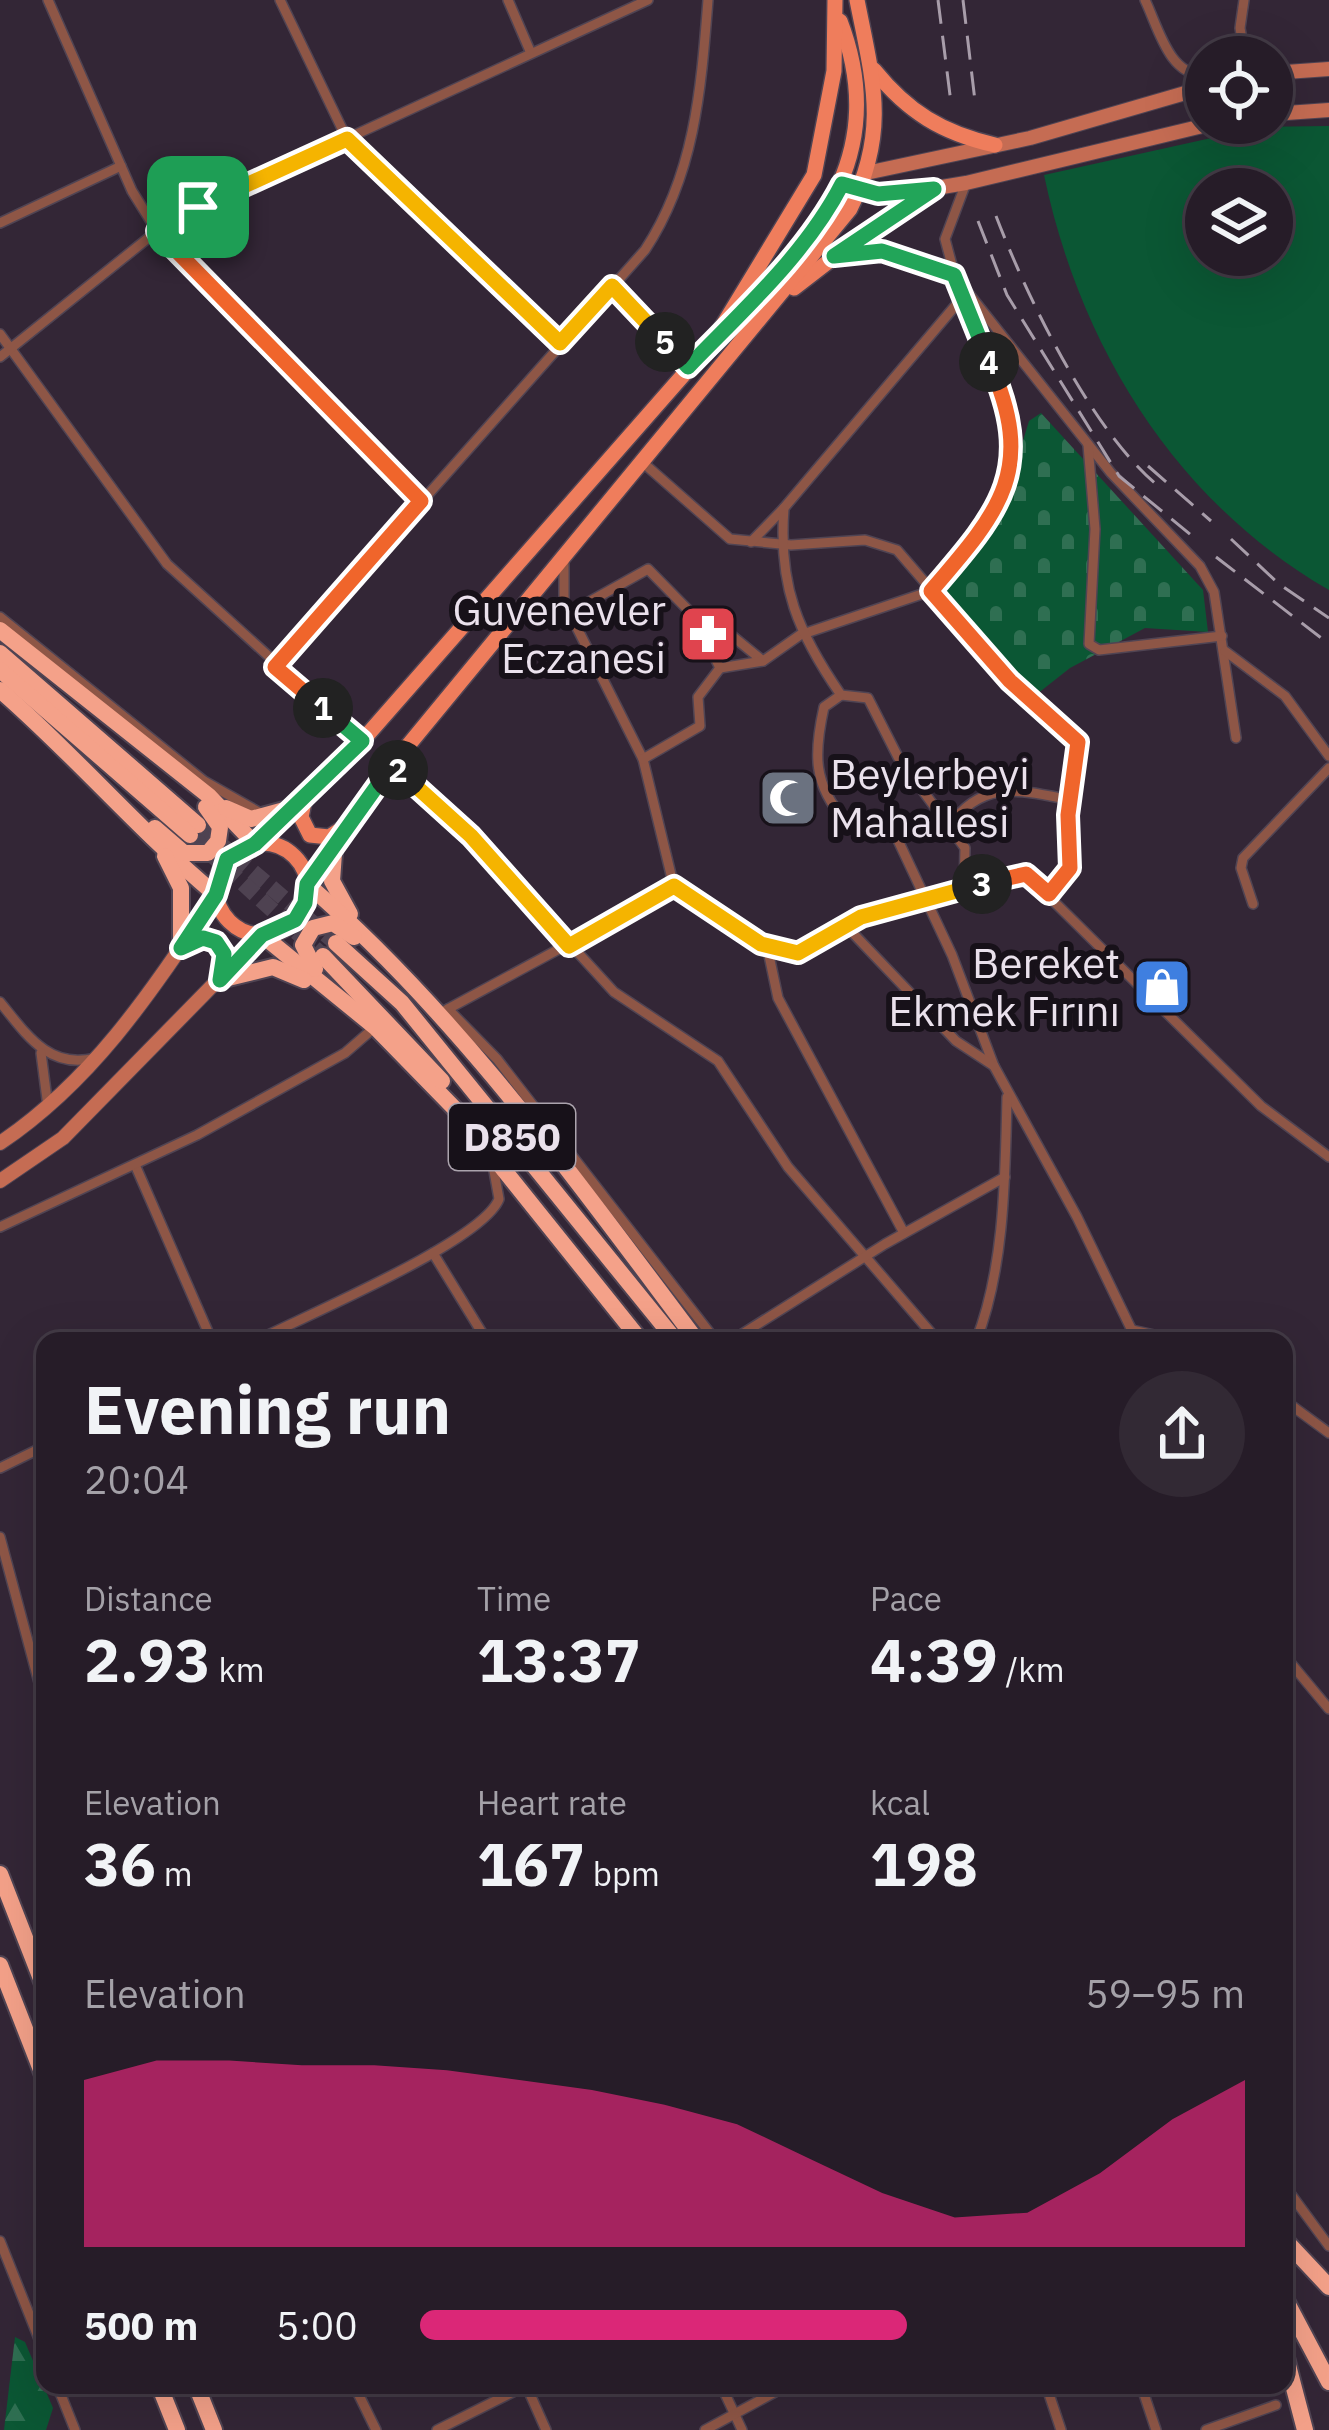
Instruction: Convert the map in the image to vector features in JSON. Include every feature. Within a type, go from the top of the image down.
[{"type":"highway","points":[[0,631],[135,740],[241,816],[268,816],[288,809]]},
{"type":"highway","points":[[0,653],[194,830],[0,670]]},
{"type":"highway","points":[[0,690],[184,853],[200,856],[214,848],[220,827],[214,814],[135,740]]},
{"type":"highway","points":[[99,782],[162,850],[216,895]]},
{"type":"highway","points":[[209,796],[255,844]]},
{"type":"highway","points":[[162,850],[181,888],[181,948]]},
{"type":"highway","points":[[334,853],[332,881],[365,934]]},
{"type":"highway","points":[[307,884],[365,934],[417,993]]},
{"type":"highway","points":[[634,1332],[491,1153],[306,958],[305,939],[313,928],[340,925],[442,1012],[691,1332]]},
{"type":"highway","points":[[262,935],[374,1027]]},
{"type":"highway","name":"D850","points":[[646,1332],[330,949],[402,1003],[669,1332]]},
{"type":"highway","points":[[220,980],[259,969],[292,972],[358,1014]]},
{"type":"highway","points":[[0,1874],[36,1966]]},
{"type":"highway","points":[[0,1964],[36,2057]]},
{"type":"highway","points":[[1293,2249],[1329,2288]]},
{"type":"highway","points":[[1293,2314],[1329,2382]]},
{"type":"highway","points":[[1293,2384],[1305,2430]]},
{"type":"highway","points":[[163,2394],[177,2430]]},
{"type":"highway","points":[[200,2394],[214,2430]]},
{"type":"main road","points":[[307,884],[334,853],[348,824],[392,765],[859,192],[876,142],[857,0]]},
{"type":"main road","points":[[255,844],[290,853],[307,884],[305,903],[295,920],[262,935],[231,923],[216,895],[227,859],[255,844],[362,741],[814,229],[845,178],[857,136],[858,102],[836,6]]},
{"type":"main road","points":[[714,340],[814,175],[831,94],[836,6]]},
{"type":"main road","points":[[869,65],[903,107],[961,137],[995,145]]},
{"type":"main road","points":[[845,178],[866,173]]},
{"type":"main road","points":[[845,178],[859,192]]},
{"type":"main road","points":[[764,313],[834,256],[934,189]]},
{"type":"main road","points":[[305,797],[302,817],[310,835],[329,837],[348,824]]},
{"type":"street","points":[[48,0],[121,166],[157,231],[421,501]]},
{"type":"street","points":[[280,0],[347,139],[560,343]]},
{"type":"street","points":[[508,0],[530,51]]},
{"type":"street","points":[[0,357],[157,231],[530,51],[648,0]]},
{"type":"street","points":[[275,667],[612,286],[671,210],[692,146],[708,0]]},
{"type":"street","points":[[1145,0],[1176,64],[1185,70]]},
{"type":"street","points":[[1241,36],[1244,0]]},
{"type":"street","points":[[1293,72],[1329,69]]},
{"type":"street","points":[[866,173],[995,145],[1185,93]]},
{"type":"street","points":[[1293,113],[1329,110]]},
{"type":"street","points":[[859,192],[900,194],[966,183],[1185,130]]},
{"type":"street","points":[[0,223],[121,166]]},
{"type":"street","points":[[643,759],[700,726],[698,697],[720,668],[763,661],[800,635],[931,591],[996,507],[1012,444],[1007,405],[961,299],[945,239],[966,183]]},
{"type":"street","points":[[834,256],[882,251],[954,275],[1088,445],[1207,575],[1225,651],[1236,738]]},
{"type":"street","points":[[612,286],[688,367]]},
{"type":"street","points":[[751,542],[961,299]]},
{"type":"street","points":[[0,334],[167,564],[275,667],[362,741]]},
{"type":"street","points":[[1088,445],[1095,529],[1089,644],[1099,650],[1222,636]]},
{"type":"street","points":[[640,460],[730,539],[781,544],[865,540],[897,550],[1010,681],[1078,742],[1070,868],[1049,894]]},
{"type":"street","points":[[784,508],[781,544],[800,635],[841,695]]},
{"type":"street","points":[[564,554],[566,608],[643,759],[674,886],[767,946],[798,953],[861,917],[927,902],[1007,874],[1026,874],[1261,1106],[1329,1157]]},
{"type":"street","points":[[566,608],[648,569],[694,617],[720,668]]},
{"type":"street","points":[[535,590],[566,608]]},
{"type":"street","points":[[0,617],[204,782],[268,816]]},
{"type":"street","points":[[694,617],[725,630],[763,661]]},
{"type":"street","points":[[1225,651],[1285,696],[1329,756]]},
{"type":"street","points":[[964,891],[965,848],[898,757],[868,698],[841,695],[824,707],[813,751],[827,801],[846,821],[886,826],[927,902],[994,1066],[1132,1332]]},
{"type":"street","points":[[392,765],[471,836],[614,992],[718,1061],[788,1167],[931,1332]]},
{"type":"street","points":[[1253,904],[1240,868],[1243,858],[1329,768]]},
{"type":"street","points":[[949,827],[965,802],[1013,789],[1071,800]]},
{"type":"street","points":[[674,886],[442,1012],[497,1059],[709,1332]]},
{"type":"street","points":[[0,1143],[48,1111],[104,1055],[216,895]]},
{"type":"street","points":[[848,928],[956,1041],[994,1066]]},
{"type":"street","points":[[0,1181],[63,1138],[262,935]]},
{"type":"street","points":[[181,948],[203,938],[216,942],[224,954],[220,980]]},
{"type":"street","points":[[767,946],[778,998],[904,1233]]},
{"type":"street","points":[[0,1002],[49,1055],[76,1062],[104,1055]]},
{"type":"street","points":[[0,1227],[136,1167],[345,1053],[374,1027]]},
{"type":"street","points":[[35,1043],[47,1071],[48,1111]]},
{"type":"street","points":[[980,1332],[1005,1178],[1007,1092]]},
{"type":"street","points":[[274,1332],[433,1253],[497,1206],[491,1153]]},
{"type":"street","points":[[136,1167],[208,1332]]},
{"type":"street","points":[[745,1332],[904,1233],[1005,1178]]},
{"type":"street","points":[[433,1253],[482,1332]]},
{"type":"street","points":[[1293,1407],[1329,1433]]},
{"type":"street","points":[[0,1468],[36,1450]]},
{"type":"street","points":[[0,1537],[36,1675]]},
{"type":"street","points":[[29,1652],[36,1649]]},
{"type":"street","points":[[1293,1666],[1329,1709]]},
{"type":"street","points":[[1293,2197],[1329,2246]]},
{"type":"street","points":[[0,2241],[36,2331]]},
{"type":"street","points":[[61,2394],[75,2430]]},
{"type":"street","points":[[358,2394],[376,2430]]},
{"type":"street","points":[[437,2430],[508,2394]]},
{"type":"street","points":[[530,2394],[546,2430]]},
{"type":"street","points":[[725,2394],[742,2430]]},
{"type":"street","points":[[705,2430],[770,2394]]},
{"type":"street","points":[[1049,2394],[1061,2430]]},
{"type":"street","points":[[1144,2394],[1156,2430]]},
{"type":"street","points":[[1206,2430],[1276,2405]]},
{"type":"green space","points":[[1329,126],[1329,590],[1274,554],[1225,512],[1143,414],[1082,300],[1044,175],[1185,144],[1293,144],[1293,127]]},
{"type":"green space","points":[[1041,413],[1203,590],[1208,632],[1145,628],[1070,668],[1037,694],[945,592],[988,532],[1029,421]]},
{"type":"green space","points":[[15,2337],[25,2342],[36,2368],[36,2394],[47,2394],[53,2408],[46,2430],[4,2430]]},
{"type":"tunnel","points":[[198,825],[336,943]]},
{"type":"tunnel","points":[[190,835],[323,956]]},
{"type":"railway","points":[[938,0],[951,103]]},
{"type":"railway","points":[[963,0],[975,101]]},
{"type":"railway","points":[[996,216],[1043,322],[1085,396],[1131,460],[1156,484]]},
{"type":"railway","points":[[978,221],[1007,295],[1119,476],[1196,539]]},
{"type":"railway","points":[[1148,466],[1211,521]]},
{"type":"railway","points":[[1231,539],[1279,584],[1329,618]]},
{"type":"railway","points":[[1216,557],[1329,644]]},
{"type":"place","name":"Guvenevler Eczanesi","points":[[708,634]]},
{"type":"place","name":"Beylerbeyi Mahallesi","points":[[788,798]]},
{"type":"place","name":"Bereket Ekmek Fırını","points":[[1162,987]]},
{"type":"route","points":[[347,139],[560,343],[612,286],[688,367],[814,229],[842,184],[878,194],[934,189],[834,256],[882,251],[954,275],[1002,390],[1012,419],[1011,460],[1004,489],[978,537],[931,591],[1010,681],[1040,710],[1072,731],[1078,742],[1068,815],[1070,868],[1049,894],[1026,874],[1007,874],[964,891],[861,917],[798,953],[761,944],[674,886],[569,946],[471,836],[392,765],[348,824],[334,853],[307,884],[305,903],[295,920],[280,931],[262,935],[220,980],[224,954],[216,942],[203,938],[181,948],[216,895],[222,867],[233,853],[255,844],[362,741],[275,667],[421,501],[157,231],[198,207],[347,139]]}]
